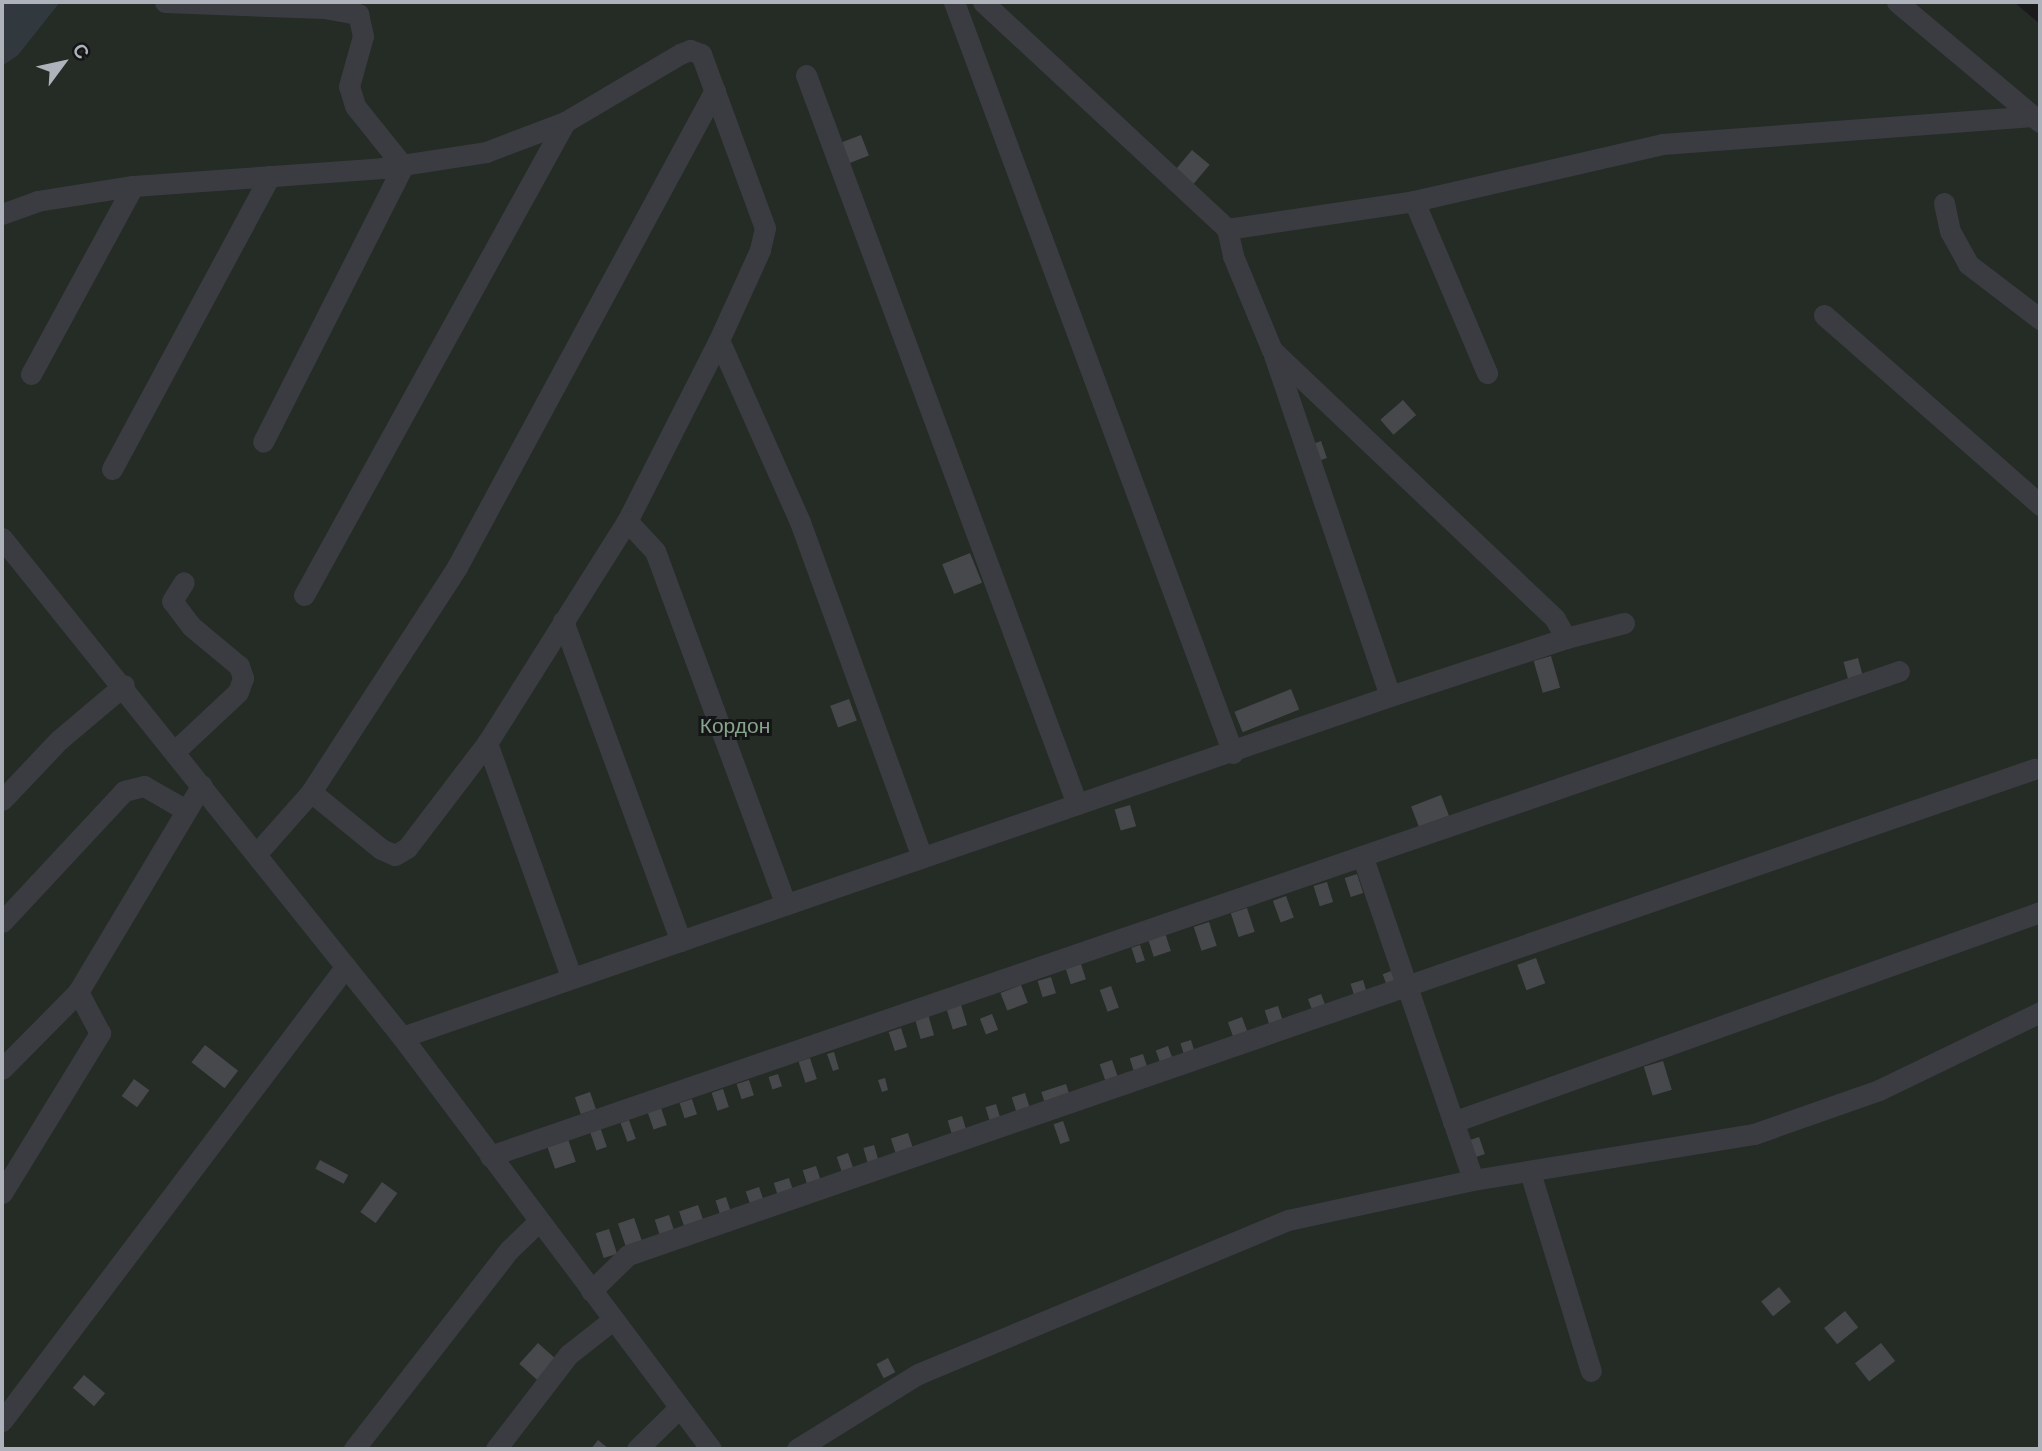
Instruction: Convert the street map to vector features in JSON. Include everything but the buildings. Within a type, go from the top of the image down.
[{"type":"street","points":[[165,2],[324,8],[358,14],[363,36],[349,86],[355,106],[403,166]]},
{"type":"street","points":[[954,2],[1233,753]]},
{"type":"street","points":[[983,2],[1227,229],[1233,256],[1272,350],[1390,696]]},
{"type":"street","points":[[1897,2],[2037,119]]},
{"type":"street","points":[[2,214],[37,201],[133,186],[403,166],[486,152],[565,122],[691,50],[701,54],[765,228],[760,250],[719,340],[627,522],[487,743],[407,848],[395,855],[381,849],[312,792]]},
{"type":"street","points":[[806,75],[1077,804]]},
{"type":"street","points":[[258,852],[312,792],[457,567],[715,90]]},
{"type":"street","points":[[1227,229],[1414,201],[1662,144],[2037,119]]},
{"type":"street","points":[[304,595],[565,122]]},
{"type":"street","points":[[263,442],[403,166]]},
{"type":"street","points":[[112,469],[270,176]]},
{"type":"street","points":[[31,374],[133,186]]},
{"type":"street","points":[[1414,201],[1487,373]]},
{"type":"street","points":[[1944,203],[1951,231],[1968,264],[2040,318]]},
{"type":"street","points":[[1824,315],[2040,505]]},
{"type":"street","points":[[719,340],[800,522],[922,857]]},
{"type":"street","points":[[1272,350],[1555,619],[1566,638]]},
{"type":"street","points":[[627,522],[655,551],[786,905]]},
{"type":"street","points":[[2,538],[124,684],[402,1037],[677,1410],[711,1449]]},
{"type":"street","points":[[175,751],[238,692],[243,678],[239,666],[191,626],[172,601],[184,582]]},
{"type":"street","points":[[563,621],[681,941]]},
{"type":"street","points":[[402,1037],[571,976],[1233,753],[1390,696],[1566,638],[1624,623]]},
{"type":"street","points":[[490,1156],[1363,858],[1899,671]]},
{"type":"street","points":[[2,800],[59,740],[124,684]]},
{"type":"street","points":[[487,743],[571,976]]},
{"type":"street","points":[[591,1291],[628,1255],[2034,769]]},
{"type":"street","points":[[2,1069],[78,992],[184,809],[202,785]]},
{"type":"street","points":[[2,922],[124,791],[144,786],[184,809]]},
{"type":"street","points":[[1363,858],[1405,988],[1473,1180]]},
{"type":"street","points":[[1453,1122],[2040,912]]},
{"type":"street","points":[[2,1421],[346,966]]},
{"type":"street","points":[[2,1193],[100,1033],[78,992]]},
{"type":"street","points":[[797,1449],[918,1374],[1288,1220],[1473,1180],[1754,1134],[1879,1090],[2040,1013]]},
{"type":"street","points":[[1530,1172],[1591,1371]]},
{"type":"street","points":[[354,1449],[509,1250],[538,1222]]},
{"type":"street","points":[[496,1449],[568,1356],[611,1321]]},
{"type":"street","points":[[637,1449],[677,1410]]},
{"type":"green space","name":"Кордон","points":[[2,2],[2014,2],[2040,24],[2040,1449],[2,1449]]},
{"type":"shaded area","points":[[2,2],[60,2],[18,55],[2,66]]}]
